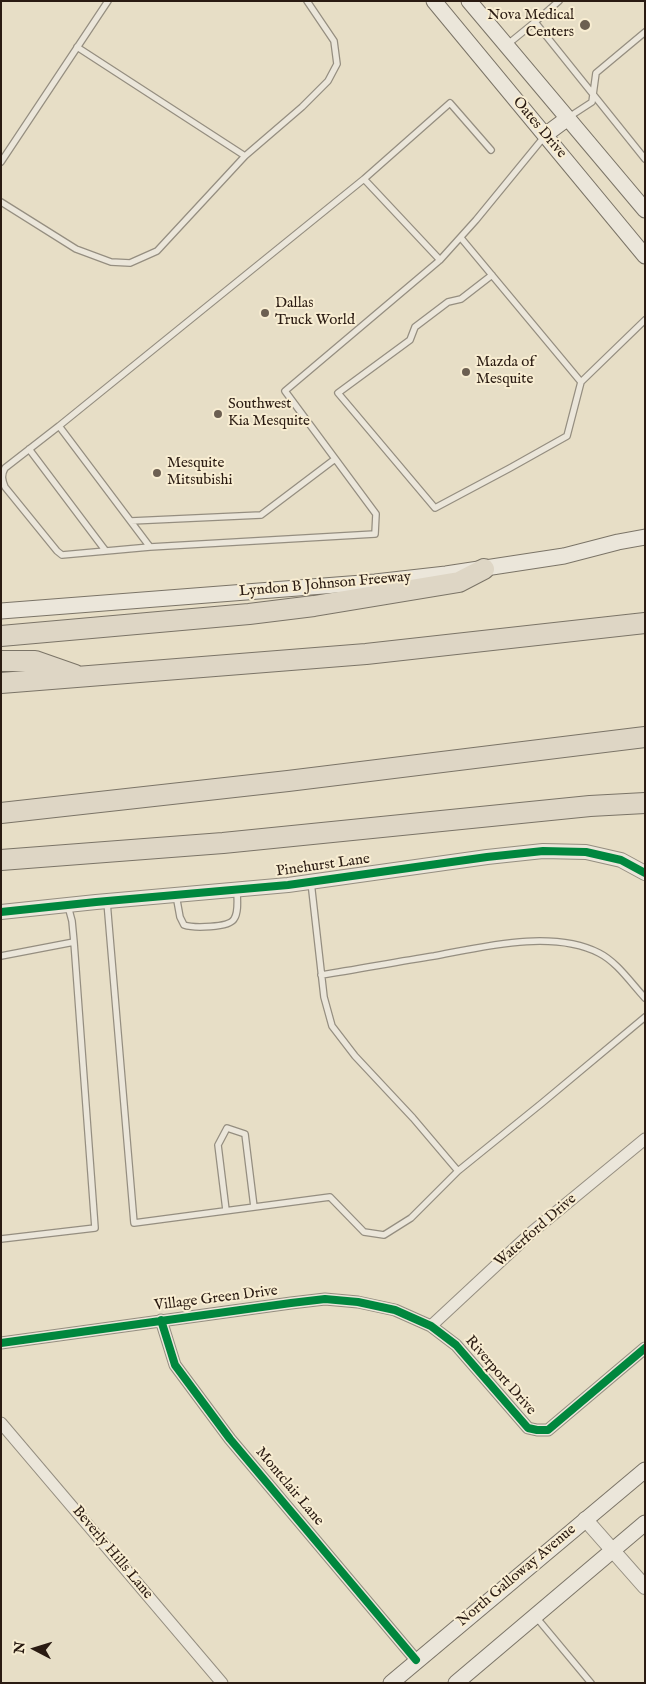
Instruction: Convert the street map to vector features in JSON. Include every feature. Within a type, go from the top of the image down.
[{"type":"highway","points":[[1,636],[249,614],[352,600],[459,582],[484,569]]},
{"type":"highway","points":[[1,683],[366,654],[645,623]]},
{"type":"highway","points":[[1,661],[35,661],[82,677]]},
{"type":"highway","points":[[1,812],[405,768],[645,737]]},
{"type":"highway","points":[[1,860],[123,852],[590,806],[645,803]]},
{"type":"main road","name":"Oates Drive","points":[[434,1],[645,256]]},
{"type":"main road","name":"Oates Drive","points":[[469,1],[645,210]]},
{"type":"main road","points":[[545,135],[568,118]]},
{"type":"main road","name":"Lyndon B Johnson Freeway","points":[[1,610],[366,582],[484,569],[564,556],[618,542],[645,538]]},
{"type":"main road","name":"North Galloway Avenue","points":[[391,1683],[416,1660],[645,1470]]},
{"type":"main road","points":[[464,1680],[535,1616],[645,1523]]},
{"type":"street","name":"Pinehurst Lane","points":[[1,912],[311,882],[486,857],[543,851],[586,852],[621,860],[645,874]]},
{"type":"street","name":"Waterford Drive","points":[[431,1326],[532,1232],[645,1139]]},
{"type":"street","name":"Village Green Drive","points":[[1,1343],[161,1320],[325,1300],[358,1302],[395,1310],[431,1326]]},
{"type":"street","name":"Montclair Lane","points":[[161,1320],[175,1364],[230,1439],[416,1660]]},
{"type":"street","name":"Riverport Drive","points":[[431,1326],[456,1344],[528,1428],[537,1430],[548,1430],[645,1348]]},
{"type":"street","name":"Beverly Hills Lane","points":[[1,1423],[222,1683]]},
{"type":"street","points":[[585,1519],[645,1587]]},
{"type":"lane","points":[[1,162],[108,1]]},
{"type":"lane","points":[[1,202],[76,249],[111,262],[130,263],[157,251],[245,156],[302,107],[328,81],[337,64],[334,41],[308,1]]},
{"type":"lane","points":[[507,45],[559,1]]},
{"type":"lane","points":[[535,22],[644,158]]},
{"type":"lane","points":[[568,118],[592,102],[596,73],[644,33]]},
{"type":"lane","points":[[77,47],[245,156]]},
{"type":"lane","points":[[491,150],[450,103],[364,178],[60,426],[5,468],[2,474],[5,487],[62,555],[105,550],[375,534],[376,514],[285,390],[440,260],[545,135]]},
{"type":"lane","points":[[364,178],[440,260]]},
{"type":"lane","points":[[460,238],[581,382]]},
{"type":"lane","points":[[492,275],[461,300],[448,302],[415,327],[410,340],[338,393],[435,508],[566,436],[581,382],[645,320]]},
{"type":"lane","points":[[60,426],[150,547]]},
{"type":"lane","points":[[29,449],[105,550]]},
{"type":"lane","points":[[131,521],[261,515],[335,459]]},
{"type":"lane","points":[[311,882],[324,997],[332,1026],[355,1056],[413,1118],[458,1171]]},
{"type":"lane","points":[[176,895],[180,917],[184,925],[192,927],[229,924],[234,920],[238,890]]},
{"type":"lane","points":[[107,902],[134,1223],[330,1197],[364,1232],[384,1235],[411,1218],[458,1171],[542,1104],[645,1016]]},
{"type":"lane","points":[[1,1239],[95,1228],[74,942],[68,906]]},
{"type":"lane","points":[[321,975],[528,940],[546,941],[578,945],[599,953],[615,965],[645,998]]},
{"type":"lane","points":[[1,956],[74,942]]},
{"type":"lane","points":[[226,1210],[218,1145],[227,1128],[245,1134],[254,1207]]},
{"type":"lane","points":[[535,1616],[591,1683]]},
{"type":"cycle path","points":[[1,912],[288,885],[543,851],[586,852],[621,860],[645,873]]},
{"type":"cycle path","points":[[1,1343],[325,1299],[358,1302],[395,1310],[431,1326],[456,1345],[528,1428],[537,1430],[548,1430],[645,1348]]},
{"type":"cycle path","points":[[161,1320],[175,1365],[230,1439],[416,1660]]},
{"type":"place","name":"Nova Medical Centers","points":[[585,25]]},
{"type":"place","name":"Dallas Truck World","points":[[265,313]]},
{"type":"place","name":"Mazda of Mesquite","points":[[466,372]]},
{"type":"place","name":"Southwest Kia Mesquite","points":[[218,414]]},
{"type":"place","name":"Mesquite Mitsubishi","points":[[157,473]]}]
